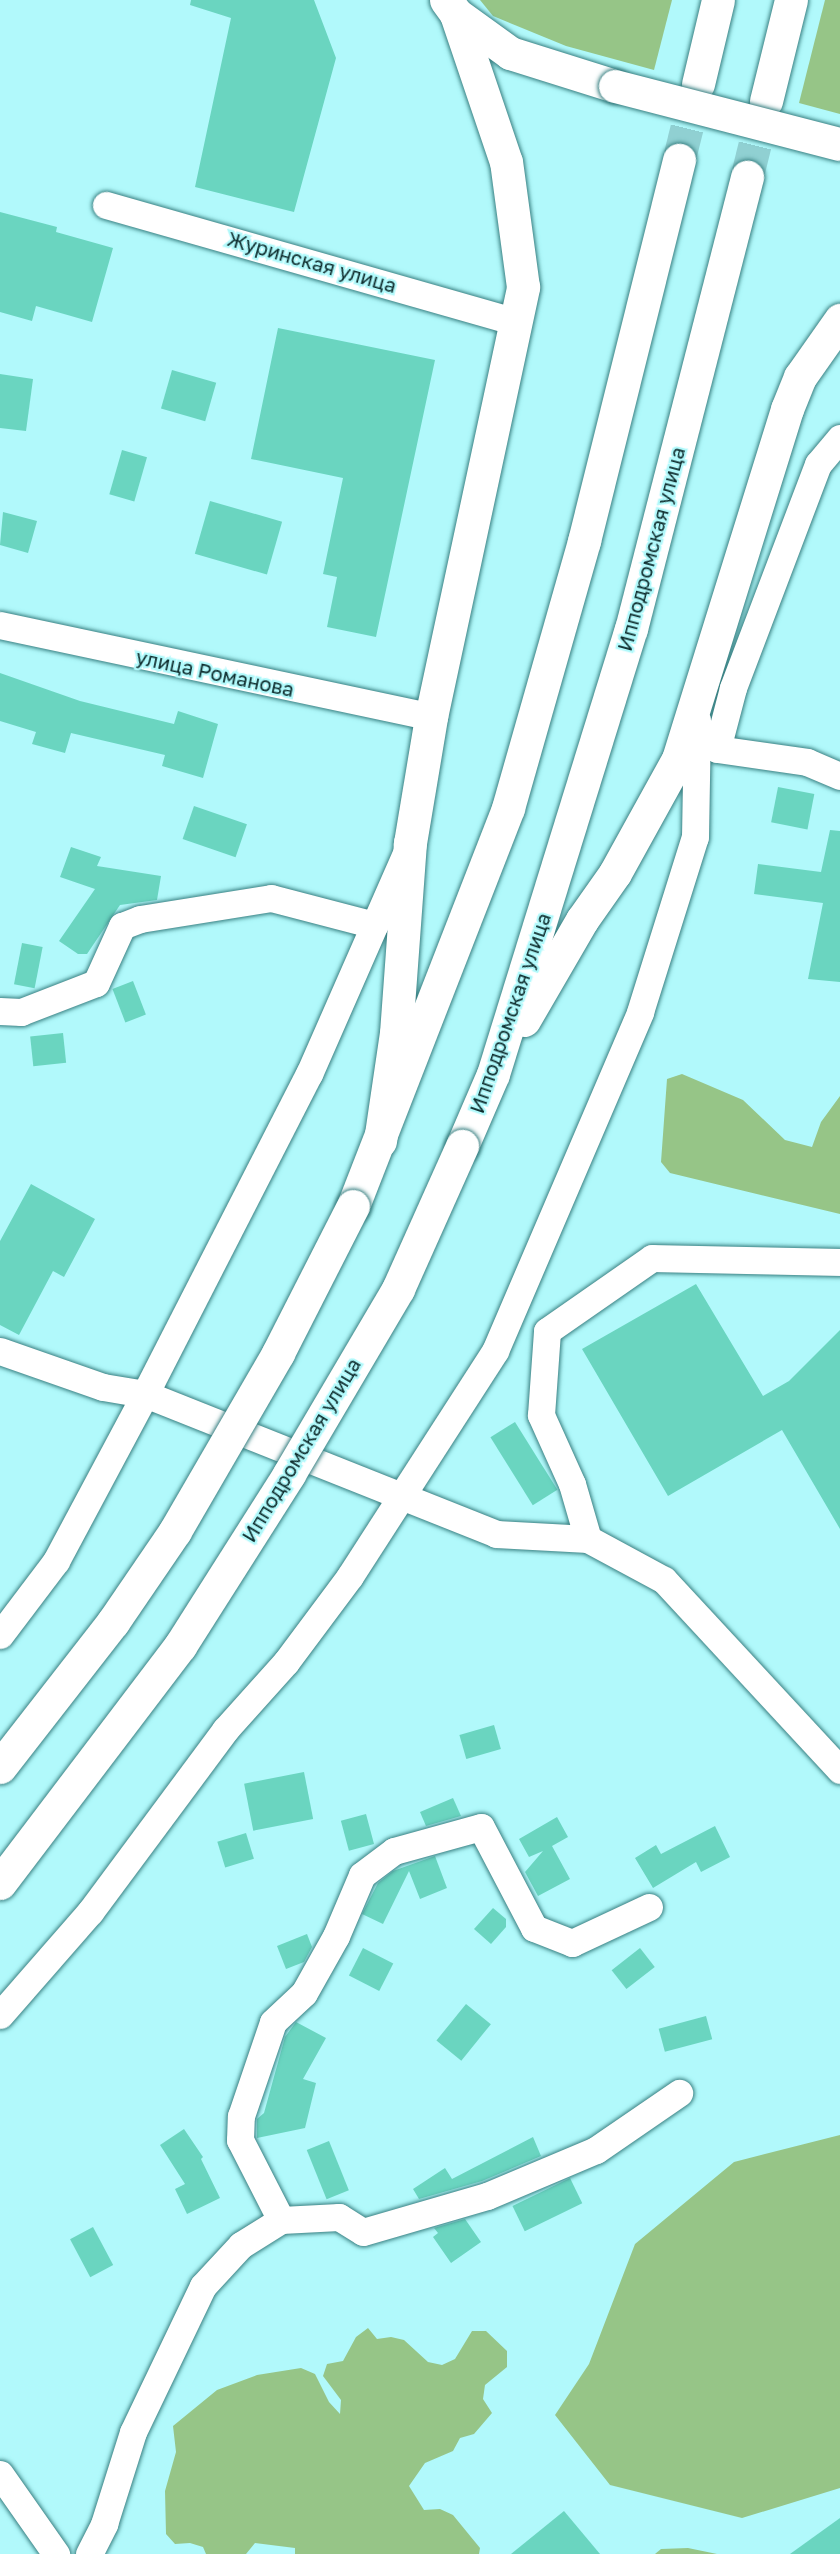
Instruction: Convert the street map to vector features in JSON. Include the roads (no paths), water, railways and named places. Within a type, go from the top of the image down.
[{"type":"main road","points":[[698,84],[718,0]]},
{"type":"main road","points":[[766,101],[791,0]]},
{"type":"main road","points":[[451,7],[510,53],[615,86],[839,144]]},
{"type":"main road","points":[[380,1141],[396,1033],[410,843],[431,717],[518,322],[523,287],[506,162],[451,7]]},
{"type":"main road","points":[[0,1767],[113,1622],[175,1532],[257,1391],[353,1206],[508,808],[584,541],[679,160]]},
{"type":"main road","name":"Ипподромская улица","points":[[0,1883],[180,1646],[289,1474],[398,1289],[462,1146],[493,1074],[631,629],[747,177]]},
{"type":"main road","points":[[493,1074],[582,920],[615,873],[678,759],[787,410],[800,377],[840,320]]},
{"type":"street","name":"Журинская улица","points":[[106,205],[518,322]]},
{"type":"street","points":[[840,438],[818,464],[733,688],[717,749],[807,762],[840,776]]},
{"type":"street","name":"улица Романова","points":[[0,625],[431,717]]},
{"type":"street","points":[[0,2015],[90,1912],[225,1730],[286,1662],[350,1576],[398,1497],[495,1351],[640,1012],[695,837],[698,700]]},
{"type":"street","points":[[0,1635],[56,1561],[145,1394],[309,1074],[410,843]]},
{"type":"street","points":[[0,1011],[21,1012],[96,983],[122,926],[140,919],[271,898],[375,925]]},
{"type":"street","points":[[588,1539],[572,1484],[541,1415],[547,1331],[652,1258],[840,1263]]},
{"type":"street","points":[[0,1351],[103,1387],[145,1394],[398,1497],[433,1505],[496,1534],[588,1539],[664,1580],[840,1770]]},
{"type":"street","points":[[281,2220],[240,2140],[241,2116],[273,2022],[304,1993],[336,1936],[362,1875],[394,1851],[481,1827],[534,1929],[572,1943],[649,1907]]},
{"type":"street","points":[[89,2554],[104,2524],[133,2432],[203,2286],[241,2245],[281,2220],[339,2217],[363,2232],[487,2196],[596,2150],[680,2092]]},
{"type":"street","points":[[0,2474],[56,2554]]},
{"type":"tunnel","points":[[679,160],[698,84]]},
{"type":"tunnel","points":[[747,177],[766,101]]}]
